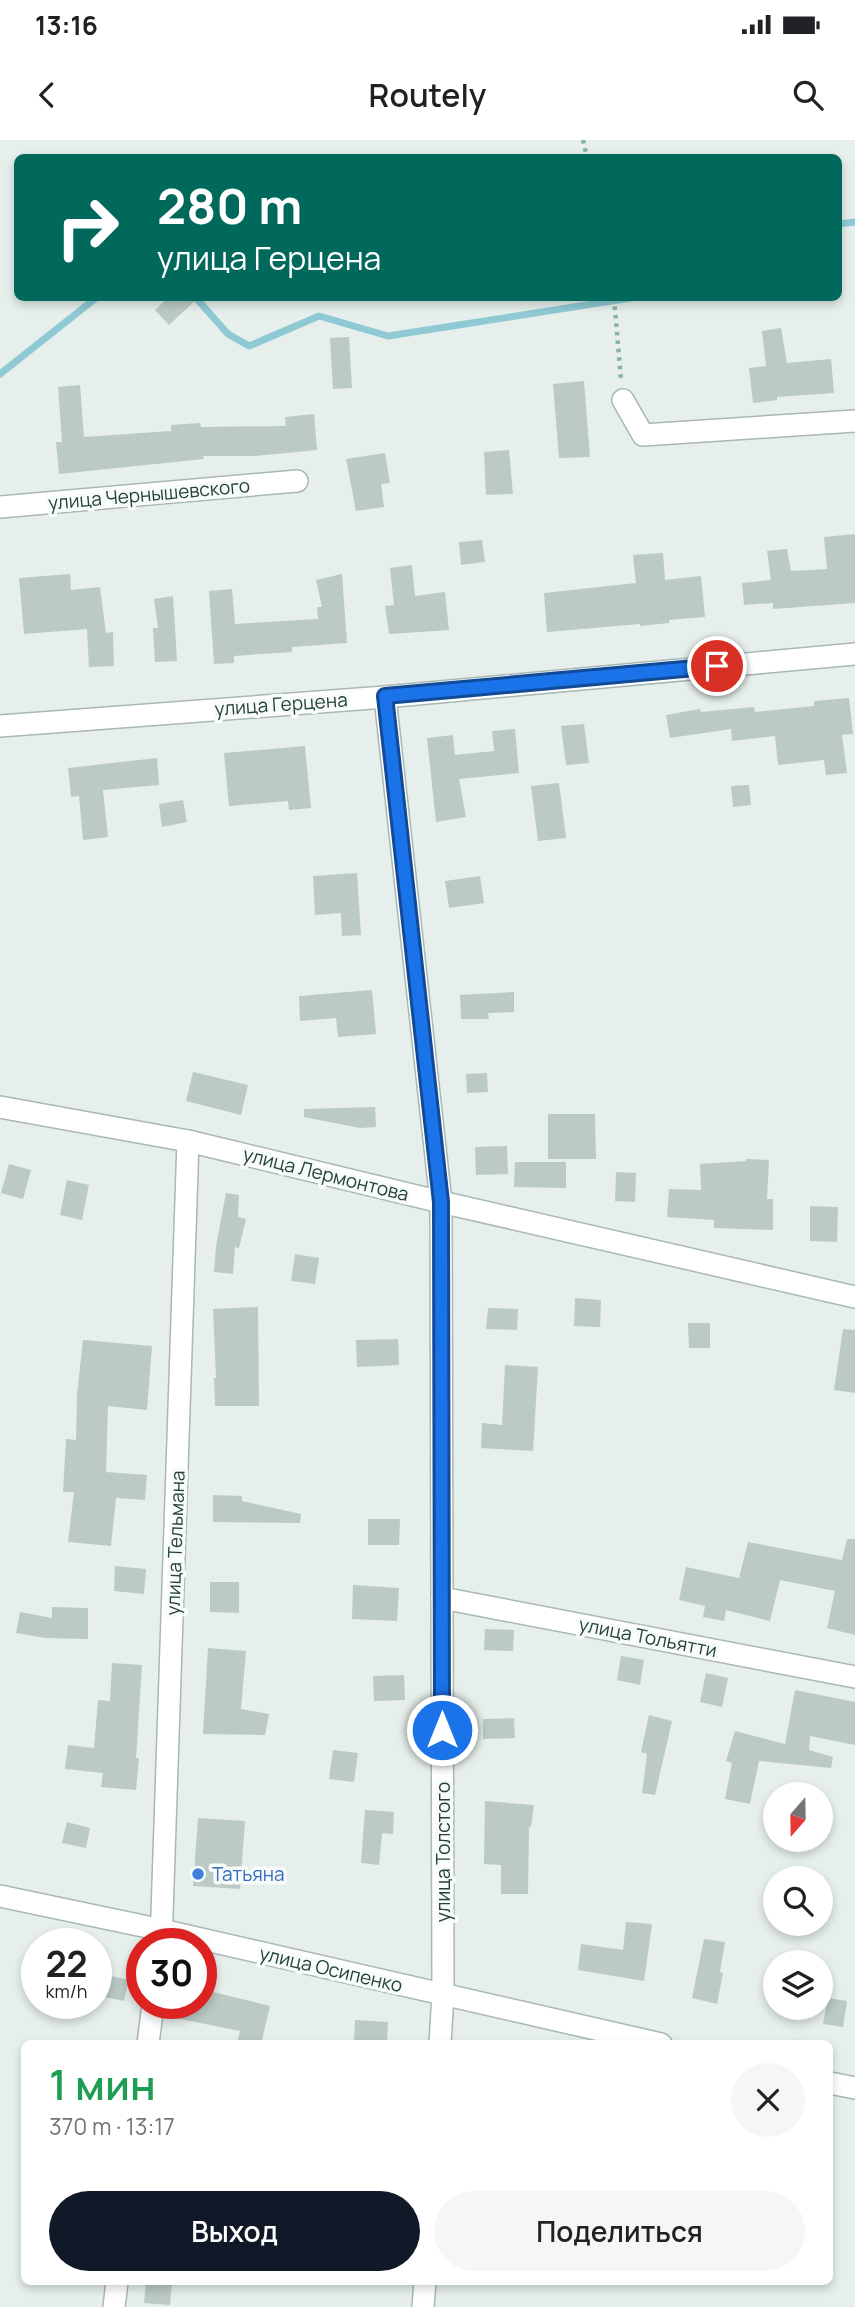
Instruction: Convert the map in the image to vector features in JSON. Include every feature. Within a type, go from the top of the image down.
[{"type":"street","points":[[623,400],[643,435],[855,421]]},
{"type":"street","name":"улица Чернышевского","points":[[0,507],[297,481]]},
{"type":"street","name":"улица Герцена","points":[[0,726],[385,696],[855,654]]},
{"type":"street","name":"улица Толстого","points":[[385,696],[441,1202],[443,1994],[440,2040]]},
{"type":"street","name":"улица Лермонтова","points":[[0,1107],[188,1141],[855,1297]]},
{"type":"street","name":"улица Тельмана","points":[[162,1928],[188,1141]]},
{"type":"street","name":"улица Тольятти","points":[[442,1598],[855,1677]]},
{"type":"street","name":"улица Осипенко","points":[[0,1896],[126,1928]]},
{"type":"street","name":"улица Осипенко","points":[[217,1948],[443,1994],[644,2040]]},
{"type":"street","points":[[148,2040],[151,2019]]},
{"type":"street","points":[[833,2084],[855,2088]]},
{"type":"street","points":[[114,2307],[117,2285]]},
{"type":"street","points":[[423,2307],[425,2285]]},
{"type":"path","points":[[614,301],[623,400]]},
{"type":"building","points":[[165,301],[195,301],[169,325],[155,310]]},
{"type":"building","points":[[781,328],[787,363],[831,359],[834,393],[777,397],[777,400],[753,403],[749,368],[766,366],[762,331]]},
{"type":"building","points":[[349,337],[352,388],[333,389],[330,338]]},
{"type":"building","points":[[584,381],[590,457],[559,458],[553,384]]},
{"type":"building","points":[[80,385],[84,437],[171,431],[171,425],[200,423],[201,427],[286,426],[285,417],[314,414],[317,450],[255,456],[203,456],[204,459],[59,474],[56,442],[62,442],[58,387]]},
{"type":"building","points":[[509,450],[513,494],[486,495],[484,452]]},
{"type":"building","points":[[385,453],[390,483],[381,484],[384,507],[356,511],[346,459]]},
{"type":"building","points":[[855,534],[855,603],[773,609],[773,603],[744,605],[742,583],[771,580],[767,551],[787,549],[791,571],[827,569],[824,537]]},
{"type":"building","points":[[482,540],[485,562],[461,565],[459,542]]},
{"type":"building","points":[[663,553],[665,580],[701,576],[705,617],[640,626],[547,632],[544,593],[636,583],[633,555]]},
{"type":"building","points":[[412,565],[415,596],[445,592],[449,630],[389,634],[385,606],[394,605],[390,568]]},
{"type":"building","points":[[70,574],[71,590],[100,587],[106,633],[113,632],[114,666],[89,667],[87,629],[24,634],[19,578]]},
{"type":"building","points":[[342,574],[347,643],[292,647],[292,652],[234,656],[234,663],[214,664],[209,591],[232,589],[235,624],[318,619],[317,607],[322,607],[316,580]]},
{"type":"building","points":[[173,596],[177,661],[155,662],[153,628],[158,628],[154,599]]},
{"type":"building","points":[[849,698],[853,734],[842,735],[847,773],[826,775],[824,760],[778,765],[775,736],[732,741],[731,729],[670,738],[666,715],[700,709],[701,712],[754,707],[755,712],[814,706],[814,701]]},
{"type":"building","points":[[584,724],[589,763],[566,765],[561,726]]},
{"type":"building","points":[[515,729],[519,773],[459,779],[466,817],[436,822],[427,738],[453,735],[455,755],[494,751],[492,731]]},
{"type":"building","points":[[305,746],[311,808],[289,810],[288,801],[229,806],[224,753]]},
{"type":"building","points":[[157,758],[159,785],[103,790],[108,837],[83,840],[79,796],[71,797],[68,768]]},
{"type":"building","points":[[559,783],[566,838],[538,841],[531,786]]},
{"type":"building","points":[[749,785],[751,805],[733,807],[731,786]]},
{"type":"building","points":[[183,800],[187,822],[162,827],[159,804]]},
{"type":"building","points":[[357,873],[361,935],[342,936],[341,913],[315,915],[313,876]]},
{"type":"building","points":[[480,876],[484,903],[449,908],[445,881]]},
{"type":"building","points":[[372,990],[376,1034],[338,1037],[336,1018],[300,1021],[299,996]]},
{"type":"building","points":[[514,992],[514,1012],[488,1013],[489,1019],[461,1019],[460,995]]},
{"type":"building","points":[[193,1072],[248,1085],[241,1115],[186,1101]]},
{"type":"building","points":[[487,1073],[488,1092],[467,1093],[466,1074]]},
{"type":"building","points":[[375,1107],[376,1127],[360,1128],[304,1117],[304,1109]]},
{"type":"building","points":[[548,1114],[595,1114],[596,1159],[548,1159]]},
{"type":"building","points":[[507,1146],[508,1174],[476,1175],[475,1147]]},
{"type":"building","points":[[746,1159],[769,1160],[767,1199],[773,1199],[773,1230],[714,1228],[714,1220],[667,1217],[669,1189],[701,1190],[700,1164]]},
{"type":"building","points":[[515,1162],[566,1162],[566,1188],[514,1187]]},
{"type":"building","points":[[9,1164],[31,1170],[23,1199],[1,1193]]},
{"type":"building","points":[[616,1172],[636,1173],[635,1202],[615,1201]]},
{"type":"building","points":[[67,1180],[89,1185],[82,1220],[60,1215]]},
{"type":"building","points":[[226,1193],[239,1195],[238,1217],[246,1219],[239,1248],[235,1247],[233,1274],[214,1272]]},
{"type":"building","points":[[810,1206],[838,1207],[837,1242],[810,1241]]},
{"type":"building","points":[[295,1254],[319,1258],[315,1284],[291,1281]]},
{"type":"building","points":[[575,1298],[601,1300],[600,1327],[574,1326]]},
{"type":"building","points":[[258,1307],[259,1406],[215,1406],[213,1309]]},
{"type":"building","points":[[488,1308],[518,1309],[517,1330],[486,1329]]},
{"type":"building","points":[[688,1323],[710,1323],[710,1348],[689,1348]]},
{"type":"building","points":[[843,1329],[855,1330],[855,1393],[834,1390]]},
{"type":"building","points":[[398,1339],[399,1365],[357,1367],[356,1340]]},
{"type":"building","points":[[83,1340],[152,1346],[147,1410],[108,1406],[106,1472],[147,1475],[145,1500],[116,1498],[111,1546],[68,1542],[74,1492],[63,1492],[66,1439],[76,1440],[77,1394]]},
{"type":"building","points":[[505,1365],[538,1367],[533,1451],[481,1448],[482,1423],[502,1425]]},
{"type":"building","points":[[213,1495],[242,1496],[242,1501],[301,1514],[300,1523],[213,1522]]},
{"type":"building","points":[[368,1519],[400,1519],[399,1545],[368,1545]]},
{"type":"building","points":[[847,1539],[855,1539],[855,1635],[827,1628],[835,1591],[780,1580],[770,1621],[726,1610],[724,1621],[703,1617],[705,1606],[679,1600],[686,1567],[739,1578],[748,1542],[842,1560]]},
{"type":"building","points":[[115,1566],[146,1569],[144,1594],[114,1591]]},
{"type":"building","points":[[210,1582],[239,1582],[239,1613],[210,1612]]},
{"type":"building","points":[[353,1585],[399,1588],[397,1621],[352,1619]]},
{"type":"building","points":[[52,1607],[88,1608],[88,1639],[45,1638],[16,1633],[20,1612],[52,1618]]},
{"type":"building","points":[[485,1629],[514,1630],[513,1651],[484,1650]]},
{"type":"building","points":[[208,1648],[246,1651],[241,1709],[269,1714],[265,1735],[203,1734]]},
{"type":"building","points":[[621,1656],[644,1660],[640,1685],[617,1680]]},
{"type":"building","points":[[112,1663],[142,1665],[136,1790],[101,1787],[103,1773],[65,1769],[68,1745],[94,1748],[98,1700],[110,1701]]},
{"type":"building","points":[[706,1673],[728,1678],[722,1707],[700,1702]]},
{"type":"building","points":[[404,1675],[405,1700],[374,1701],[373,1676]]},
{"type":"building","points":[[795,1690],[855,1702],[855,1745],[810,1736],[809,1750],[833,1757],[831,1768],[759,1761],[750,1804],[725,1799],[732,1763],[726,1761],[735,1731],[785,1744]]},
{"type":"building","points":[[649,1715],[672,1721],[655,1795],[642,1793],[647,1754],[641,1752]]},
{"type":"building","points":[[514,1718],[515,1738],[483,1739],[483,1719]]},
{"type":"building","points":[[333,1750],[358,1753],[354,1782],[329,1779]]},
{"type":"building","points":[[485,1801],[534,1805],[529,1827],[528,1894],[501,1894],[501,1865],[484,1864]]},
{"type":"building","points":[[365,1810],[394,1812],[393,1834],[382,1833],[379,1865],[361,1863]]},
{"type":"building","points":[[198,1818],[245,1821],[240,1889],[193,1886]]},
{"type":"building","points":[[67,1822],[90,1828],[86,1848],[62,1843]]},
{"type":"building","points":[[626,1922],[652,1924],[644,1981],[578,1970],[581,1944],[623,1950]]},
{"type":"building","points":[[704,1939],[725,1942],[717,2004],[692,1998]]},
{"type":"building","points":[[112,1976],[126,1979],[124,2001],[112,1998]]},
{"type":"building","points":[[217,1993],[270,2006],[262,2040],[238,2040],[240,2031],[180,2019],[217,2019]]},
{"type":"building","points":[[833,1999],[847,2001],[843,2027],[823,2024],[824,2020],[833,2020]]},
{"type":"building","points":[[355,2020],[388,2022],[387,2040],[354,2040]]},
{"type":"building","points":[[146,2285],[172,2285],[170,2305],[144,2303]]},
{"type":"waterway","points":[[842,224],[855,222]]},
{"type":"waterway","points":[[0,374],[92,301]]},
{"type":"waterway","points":[[199,301],[228,334],[249,346],[319,316],[388,336],[612,301]]},
{"type":"place","name":"Татьяна","points":[[198,1874]]},
{"type":"route","points":[[442,1730],[441,1202],[385,696],[717,666]]}]
